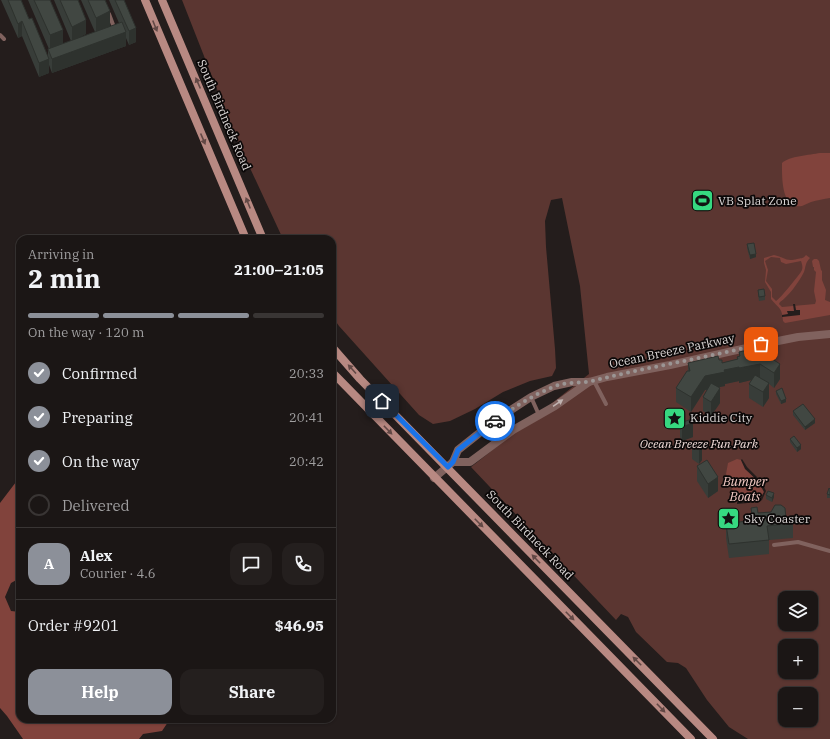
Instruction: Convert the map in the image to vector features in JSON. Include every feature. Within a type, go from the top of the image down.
[{"type":"main road","points":[[145,0],[244,235]]},
{"type":"main road","name":"South Birdneck Road","points":[[162,0],[261,235]]},
{"type":"main road","name":"South Birdneck Road","points":[[336,352],[360,379],[450,464],[571,594],[713,739]]},
{"type":"main road","points":[[336,376],[691,739]]},
{"type":"street","name":"Ocean Breeze Parkway","points":[[434,478],[450,464],[458,450],[497,419],[531,397],[554,386],[572,382],[591,381],[798,337],[830,334]]},
{"type":"street","name":"Ocean Breeze Parkway","points":[[450,464],[470,462],[513,430],[591,381]]},
{"type":"lane","points":[[106,7],[115,29],[114,33],[110,35]]},
{"type":"lane","points":[[591,381],[606,404]]},
{"type":"lane","points":[[531,397],[539,414]]},
{"type":"lane","points":[[774,545],[798,542],[830,551]]},
{"type":"green space","name":"Ocean Breeze Fun Park","points":[[182,0],[830,0],[830,739],[748,739],[729,727],[707,700],[686,668],[678,663],[667,662],[636,632],[628,617],[621,614],[616,620],[471,467],[589,374],[580,286],[562,198],[551,200],[545,221],[556,368],[552,376],[530,381],[503,392],[475,409],[450,421],[433,424],[419,415],[336,322],[336,235],[281,235],[237,140]]},
{"type":"water","points":[[830,153],[830,198],[813,201],[802,206],[795,206],[786,198],[782,176],[782,163],[794,157]]},
{"type":"water","points":[[774,255],[788,260],[793,260],[803,258],[806,255],[810,258],[806,263],[804,272],[796,285],[780,302],[779,304],[782,307],[815,304],[816,301],[814,291],[816,272],[812,261],[817,259],[822,271],[822,280],[826,290],[825,300],[830,302],[830,315],[785,323],[783,321],[780,308],[771,299],[771,292],[765,282],[766,270],[764,258]],"holes":[[[771,257],[780,258],[781,262],[786,264],[801,261],[802,270],[776,301],[772,297],[772,289],[766,281],[768,270],[765,261]]]},
{"type":"water","name":"Bumper Boats","points":[[737,459],[741,460],[762,488],[764,492],[760,499],[737,502],[726,474],[728,463]]},
{"type":"water","points":[[16,482],[16,580],[11,583],[5,597],[11,611],[16,612],[16,723],[167,723],[162,731],[143,734],[139,739],[23,739],[0,708],[0,503]]},
{"type":"pier","points":[[793,304],[795,304],[796,310],[800,310],[800,315],[782,317],[782,315],[788,314],[787,311],[794,311]]},
{"type":"pier","points":[[742,459],[747,467],[761,481],[766,491],[762,500],[759,502],[737,504],[737,502],[758,500],[764,492],[759,482],[745,469],[741,460]]},
{"type":"building","points":[[8,0],[21,0],[29,19],[32,18],[49,59],[39,63],[22,21],[18,24]]},
{"type":"building","points":[[34,0],[50,0],[63,30],[50,35]]},
{"type":"building","points":[[60,0],[78,0],[86,20],[72,27]]},
{"type":"building","points":[[88,0],[105,0],[110,11],[96,18]]},
{"type":"building","points":[[115,0],[124,0],[136,28],[129,31]]},
{"type":"building","points":[[122,22],[126,32],[52,59],[48,49]]},
{"type":"building","points":[[754,243],[756,254],[750,255],[747,244]]},
{"type":"building","points":[[764,289],[765,296],[759,297],[758,290]]},
{"type":"building","points":[[757,348],[758,354],[763,353],[780,364],[774,373],[760,364],[739,367],[724,370],[725,372],[705,376],[691,397],[676,388],[687,371],[690,371],[688,363],[718,356],[719,360],[722,360],[722,363],[738,359],[737,357],[740,356],[739,352]]},
{"type":"building","points":[[755,375],[769,383],[763,392],[749,384]]},
{"type":"building","points":[[711,383],[720,388],[711,402],[703,397]]},
{"type":"building","points":[[782,388],[786,399],[781,401],[776,391]]},
{"type":"building","points":[[803,404],[815,419],[805,427],[793,411]]},
{"type":"building","points":[[692,419],[693,423],[682,427],[680,423]]},
{"type":"building","points":[[794,436],[801,445],[797,448],[790,439]]},
{"type":"building","points":[[694,441],[702,445],[699,450],[692,444]]},
{"type":"building","points":[[707,460],[718,477],[708,484],[697,466]]},
{"type":"building","points":[[829,488],[830,489],[830,495],[827,494]]},
{"type":"building","points":[[768,491],[774,493],[772,498],[766,495]]},
{"type":"building","points":[[775,505],[781,505],[785,508],[786,519],[793,518],[793,523],[767,526],[769,540],[729,544],[726,524],[753,520],[751,508],[757,507],[758,513],[771,512]]},
{"type":"way so far","points":[[495,421],[531,397],[554,386],[572,382],[589,382],[606,377],[670,365],[761,344]]},
{"type":"place","name":"VB Splat Zone","points":[[703,201]]},
{"type":"place","name":"Kiddie City","points":[[675,418]]},
{"type":"place","name":"Sky Coaster","points":[[729,519]]},
{"type":"route","points":[[382,401],[448,467],[453,462],[458,450],[495,421]]}]
